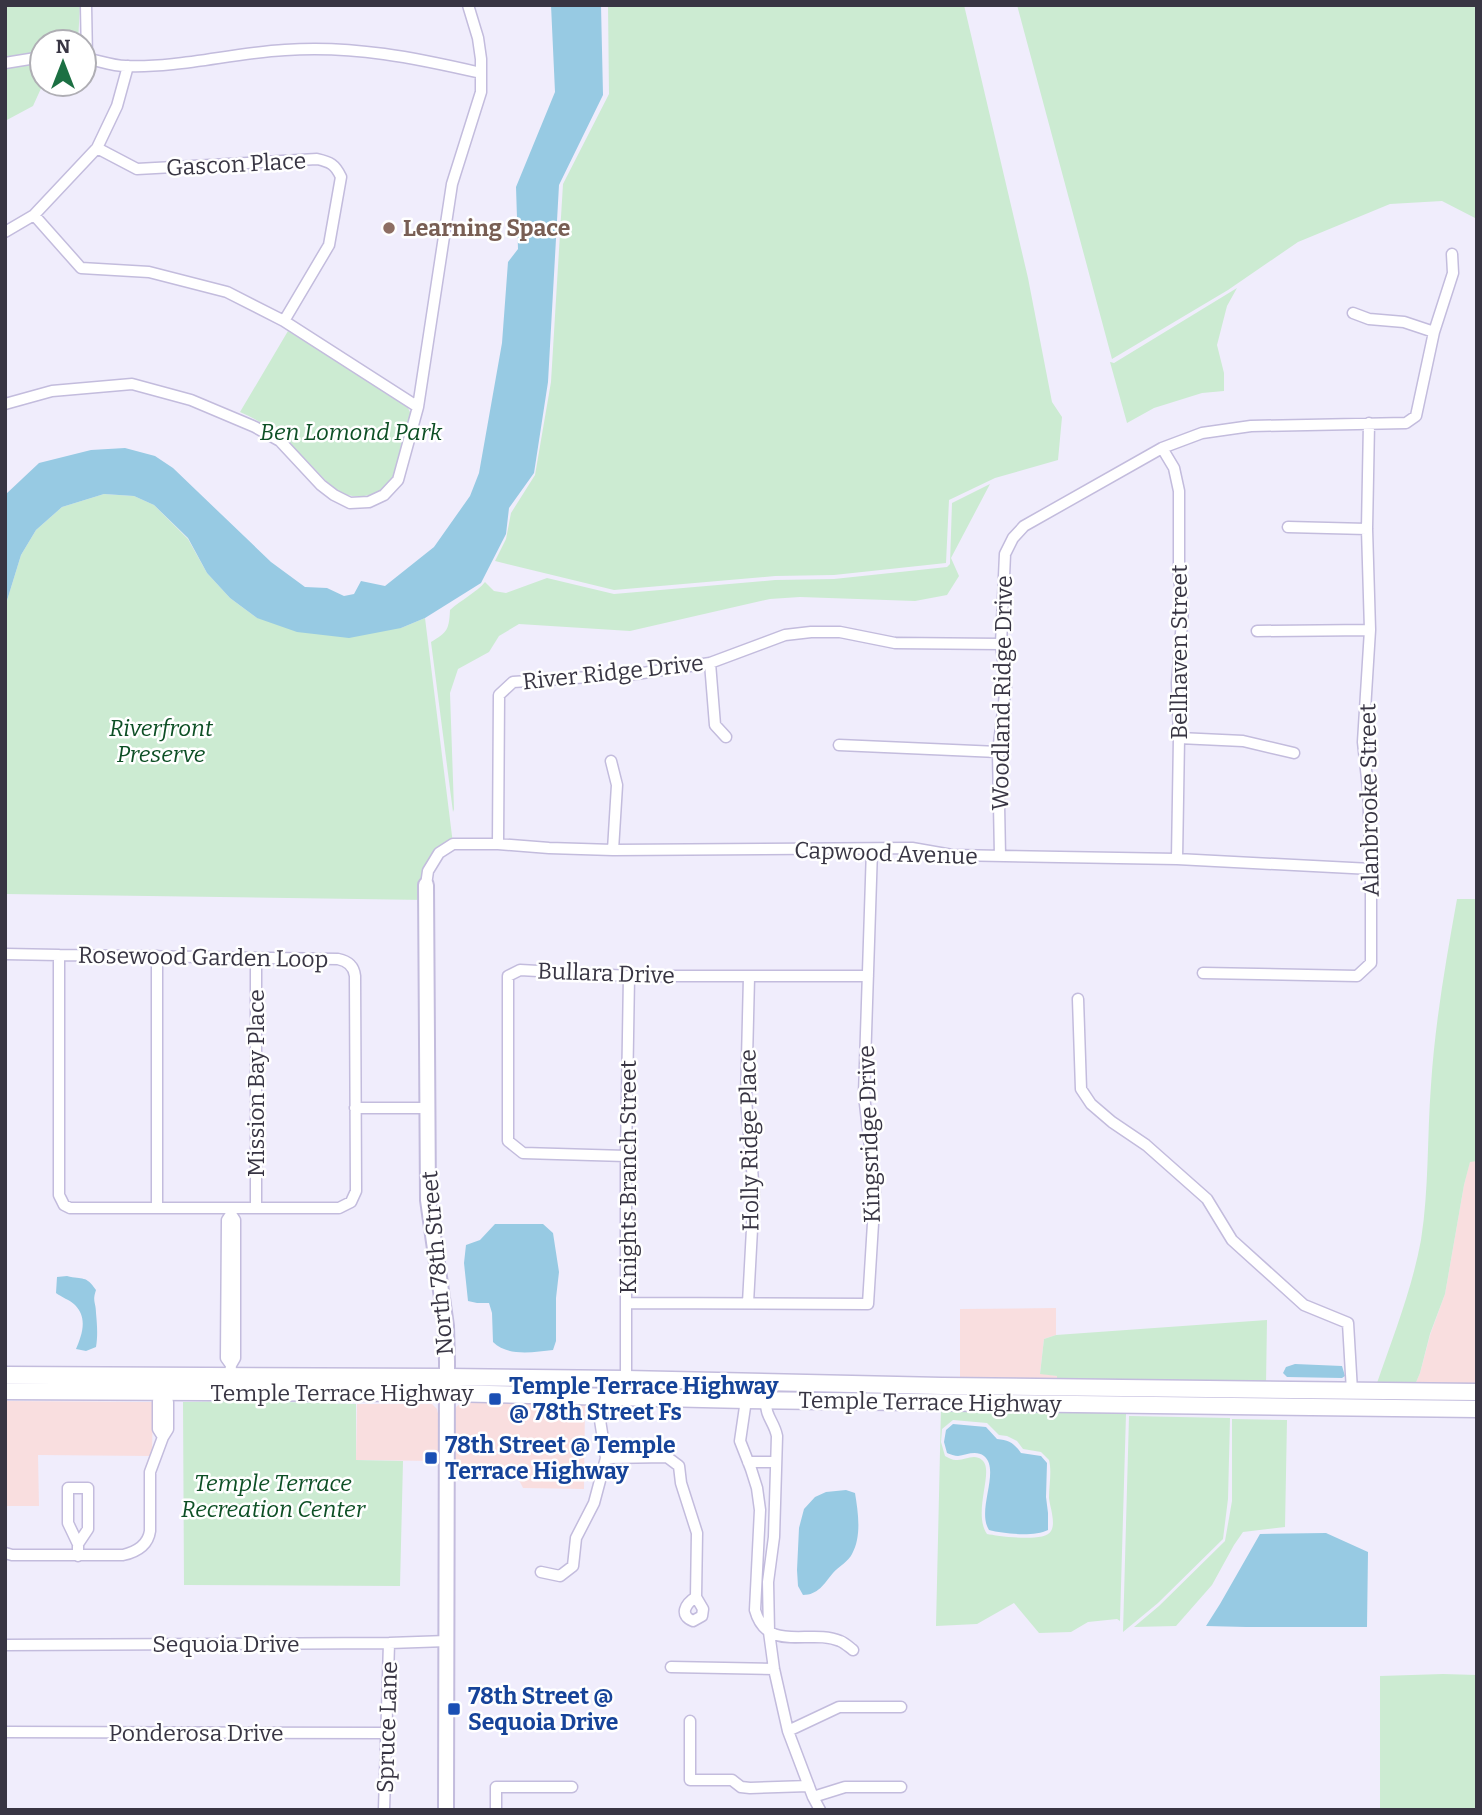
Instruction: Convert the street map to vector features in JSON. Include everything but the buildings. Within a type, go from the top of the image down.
[{"type":"main road","name":"Temple Terrace Highway","points":[[5,1375],[231,1371],[596,1395],[746,1400],[1270,1390],[1477,1392]]},
{"type":"main road","points":[[162,1395],[166,1385],[220,1384],[231,1371]]},
{"type":"main road","name":"Temple Terrace Highway","points":[[5,1391],[162,1395],[626,1379],[839,1384],[991,1395],[1270,1407],[1477,1409]]},
{"type":"main road","points":[[626,1379],[626,1396]]},
{"type":"main road","points":[[746,1400],[749,1394],[758,1391],[810,1392],[839,1384]]},
{"type":"main road","points":[[1270,1390],[1270,1407]]},
{"type":"street","points":[[86,5],[86,28]]},
{"type":"street","points":[[5,404],[52,391],[132,384],[191,400],[255,427],[280,441],[321,485],[350,503],[369,502],[384,495],[398,480],[418,407],[452,184],[481,92],[481,58],[468,5]]},
{"type":"street","points":[[98,61],[114,66],[128,66],[197,62],[241,53],[276,50],[361,50],[481,73]]},
{"type":"street","points":[[5,63],[28,59]]},
{"type":"street","points":[[5,232],[34,215],[97,148],[117,106],[128,66]]},
{"type":"street","name":"Gascon Place","points":[[97,148],[137,169],[317,159],[337,167],[341,177],[330,245],[284,321]]},
{"type":"street","points":[[34,215],[81,268],[149,272],[228,292],[284,321],[418,407]]},
{"type":"street","name":"Woodland Ridge Drive","points":[[1000,856],[998,752],[1006,686],[1000,644],[1005,555],[1013,538],[1024,526],[1162,448],[1202,433],[1251,426],[1406,423],[1416,416],[1434,332],[1452,273],[1452,254]]},
{"type":"street","points":[[1353,313],[1369,319],[1404,322],[1434,332]]},
{"type":"street","name":"Alanbrooke Street","points":[[1203,973],[1357,976],[1371,963],[1371,869],[1363,742],[1370,630],[1368,423]]},
{"type":"street","name":"Bellhaven Street","points":[[1162,448],[1174,468],[1179,491],[1179,578],[1183,609],[1177,683],[1177,859]]},
{"type":"street","points":[[1288,527],[1367,529]]},
{"type":"street","points":[[1257,631],[1370,630]]},
{"type":"street","name":"River Ridge Drive","points":[[498,844],[499,695],[513,682],[636,674],[710,663],[785,635],[811,632],[840,632],[895,643],[1000,644]]},
{"type":"street","points":[[710,663],[715,725],[726,737]]},
{"type":"street","points":[[1179,738],[1244,741],[1294,753]]},
{"type":"street","points":[[839,745],[998,752]]},
{"type":"street","points":[[611,761],[617,785],[613,850]]},
{"type":"street","name":"Capwood Avenue","points":[[426,885],[428,871],[439,853],[453,844],[613,850],[912,848],[952,855],[1177,859],[1371,869]]},
{"type":"street","name":"Kingsridge Drive","points":[[627,1303],[868,1304],[875,1191],[864,1095],[872,849]]},
{"type":"street","name":"North 78th Street","points":[[426,885],[428,1200],[446,1326],[446,1810]]},
{"type":"street","name":"Rosewood Garden Loop","points":[[5,954],[338,959],[351,964],[355,976],[354,1197],[345,1206],[256,1208]]},
{"type":"street","name":"Rosewood Garden Loop","points":[[59,955],[60,1201],[70,1208],[157,1208]]},
{"type":"street","points":[[157,956],[157,1208],[231,1211],[256,1208]]},
{"type":"street","name":"Mission Bay Place","points":[[256,957],[256,1208]]},
{"type":"street","name":"Bullara Drive","points":[[626,1156],[523,1153],[508,1141],[508,976],[520,970],[629,976],[868,976]]},
{"type":"street","name":"Knights Branch Street","points":[[626,1379],[629,976]]},
{"type":"street","name":"Holly Ridge Place","points":[[748,1303],[754,1192],[746,1100],[749,977]]},
{"type":"street","points":[[1078,999],[1081,1089],[1091,1104],[1146,1145],[1207,1199],[1232,1240],[1304,1305],[1348,1323],[1352,1391]]},
{"type":"street","points":[[355,1108],[427,1108]]},
{"type":"street","points":[[231,1211],[235,1220],[231,1273],[234,1358],[231,1371]]},
{"type":"street","points":[[5,1553],[123,1555],[138,1549],[147,1541],[150,1531],[150,1472],[168,1429],[168,1402],[162,1395]]},
{"type":"street","points":[[541,1572],[560,1576],[573,1566],[576,1538],[594,1503],[606,1458],[596,1395]]},
{"type":"street","points":[[746,1400],[740,1441],[757,1488],[760,1510],[755,1610],[759,1623],[769,1632],[782,1637],[828,1638],[841,1641],[853,1650]]},
{"type":"street","points":[[766,1400],[766,1415],[775,1426],[777,1436],[774,1537],[768,1582],[769,1632],[788,1731],[808,1786],[820,1810]]},
{"type":"street","points":[[606,1458],[667,1457],[679,1466],[681,1483],[697,1533],[696,1597]]},
{"type":"street","points":[[748,1462],[776,1462]]},
{"type":"street","points":[[78,1544],[88,1529],[88,1488],[68,1488],[68,1523],[78,1544],[78,1556]]},
{"type":"street","name":"Sequoia Drive","points":[[5,1645],[447,1642]]},
{"type":"street","name":"Spruce Lane","points":[[384,1810],[389,1643]]},
{"type":"street","points":[[671,1667],[774,1668]]},
{"type":"street","points":[[788,1731],[839,1707],[901,1707]]},
{"type":"street","points":[[690,1721],[690,1780],[732,1780],[741,1787],[750,1788],[808,1786]]},
{"type":"street","name":"Ponderosa Drive","points":[[5,1732],[387,1733]]},
{"type":"street","points":[[496,1810],[496,1787],[572,1787]]},
{"type":"street","points":[[813,1797],[845,1787],[901,1787]]},
{"type":"shaded area","points":[[1470,1161],[1477,1161],[1477,1388],[1414,1387],[1445,1294]]},
{"type":"shaded area","points":[[1056,1308],[1056,1335],[1044,1339],[1040,1373],[1057,1376],[1057,1383],[960,1382],[960,1309]]},
{"type":"shaded area","points":[[5,1401],[153,1402],[152,1456],[38,1455],[39,1506],[5,1506]]},
{"type":"shaded area","points":[[466,1401],[585,1403],[584,1489],[523,1488],[519,1480],[453,1479],[453,1413],[457,1406]]},
{"type":"shaded area","points":[[357,1404],[432,1404],[437,1409],[439,1418],[438,1461],[356,1460]]},
{"type":"green space","points":[[5,5],[80,5],[79,28],[28,28],[28,54],[5,58]]},
{"type":"green space","points":[[608,5],[964,5],[1028,278],[1052,402],[1062,417],[1058,460],[995,478],[949,500],[946,563],[834,575],[775,576],[614,590],[495,561],[506,539],[511,513],[535,475],[551,382],[563,184],[609,94]]},
{"type":"green space","points":[[1017,5],[1477,5],[1477,219],[1442,201],[1390,204],[1298,242],[1228,290],[1112,359]]},
{"type":"green space","points":[[28,64],[28,98],[37,98],[33,106],[5,121],[5,68]]},
{"type":"green space","points":[[1237,288],[1227,306],[1217,345],[1224,373],[1224,391],[1202,393],[1154,408],[1127,423],[1110,362],[1114,363]]},
{"type":"green space","name":"Ben Lomond Park","points":[[288,331],[406,404],[411,414],[395,474],[384,488],[376,493],[351,496],[334,489],[279,436],[240,412]]},
{"type":"green space","points":[[990,484],[951,558],[959,576],[947,595],[915,601],[800,597],[770,599],[630,631],[519,624],[499,636],[489,652],[458,669],[450,693],[453,812],[431,642],[446,629],[450,610],[485,582],[494,591],[506,593],[547,578],[614,594],[775,580],[834,579],[947,567],[950,564],[952,503]]},
{"type":"green space","name":"Riverfront Preserve","points":[[104,494],[134,496],[154,505],[188,539],[207,573],[230,598],[257,618],[401,628],[425,618],[453,844],[428,871],[426,900],[5,894],[5,607],[21,555],[36,530],[62,507]]},
{"type":"green space","points":[[1457,899],[1477,899],[1477,1161],[1470,1162],[1445,1294],[1414,1387],[1377,1383],[1407,1295],[1421,1240],[1435,1038]]},
{"type":"green space","points":[[1267,1320],[1266,1385],[1057,1383],[1057,1376],[1040,1374],[1044,1339],[1056,1335]]},
{"type":"green space","name":"Temple Terrace Recreation Center","points":[[183,1402],[356,1404],[356,1460],[403,1461],[400,1586],[184,1585]]},
{"type":"green space","points":[[941,1408],[1272,1414],[1126,1414],[1120,1621],[1088,1622],[1071,1632],[1039,1633],[1014,1603],[977,1624],[936,1626]],"holes":[[[953,1420],[987,1423],[999,1435],[1017,1441],[1023,1449],[1041,1452],[1049,1460],[1049,1498],[1053,1524],[1047,1535],[1021,1538],[987,1534],[982,1515],[985,1465],[976,1457],[956,1460],[945,1456],[941,1442],[942,1429]]]},
{"type":"green space","points":[[1129,1416],[1230,1418],[1228,1499],[1223,1539],[1158,1603],[1123,1632]]},
{"type":"green space","points":[[1232,1419],[1287,1420],[1285,1527],[1243,1532],[1212,1585],[1176,1626],[1134,1627],[1225,1541],[1232,1501]]},
{"type":"green space","points":[[1477,1675],[1477,1810],[1380,1810],[1380,1676]]},
{"type":"water","points":[[551,5],[601,5],[603,95],[559,185],[548,382],[534,473],[509,508],[506,534],[481,583],[425,618],[401,628],[349,638],[297,632],[257,618],[230,598],[207,573],[188,538],[154,505],[134,496],[104,494],[62,507],[36,530],[21,555],[5,607],[5,495],[39,463],[91,450],[125,448],[155,456],[173,468],[271,562],[305,587],[327,588],[344,596],[354,594],[361,581],[385,586],[434,547],[470,496],[479,473],[502,343],[508,262],[518,249],[516,187],[555,92]]},
{"type":"water","points":[[495,1224],[543,1224],[553,1233],[559,1272],[556,1341],[553,1350],[514,1352],[499,1347],[493,1342],[489,1303],[468,1301],[464,1263],[466,1245],[480,1240]]},
{"type":"water","points":[[57,1277],[87,1280],[96,1290],[96,1347],[86,1351],[76,1349],[83,1327],[79,1310],[56,1293]]},
{"type":"water","points":[[1295,1364],[1342,1366],[1345,1376],[1287,1377],[1283,1373],[1286,1367]]},
{"type":"water","points":[[953,1424],[986,1427],[997,1439],[1011,1443],[1021,1453],[1041,1456],[1047,1463],[1048,1530],[1011,1534],[989,1530],[985,1512],[990,1480],[989,1462],[978,1453],[958,1456],[947,1453],[944,1442],[946,1430]]},
{"type":"water","points":[[846,1490],[855,1493],[858,1524],[855,1547],[848,1559],[820,1588],[803,1595],[798,1586],[797,1570],[799,1528],[804,1509],[815,1497],[826,1492]]},
{"type":"water","points":[[1326,1533],[1368,1552],[1367,1627],[1206,1626],[1260,1534]]},
{"type":"place","name":"Learning Space","points":[[389,228]]},
{"type":"place","name":"Temple Terrace Highway @ 78th Street Fs","points":[[495,1399]]},
{"type":"place","name":"78th Street @ Temple Terrace Highway","points":[[431,1458]]},
{"type":"place","name":"78th Street @ Sequoia Drive","points":[[454,1709]]}]
